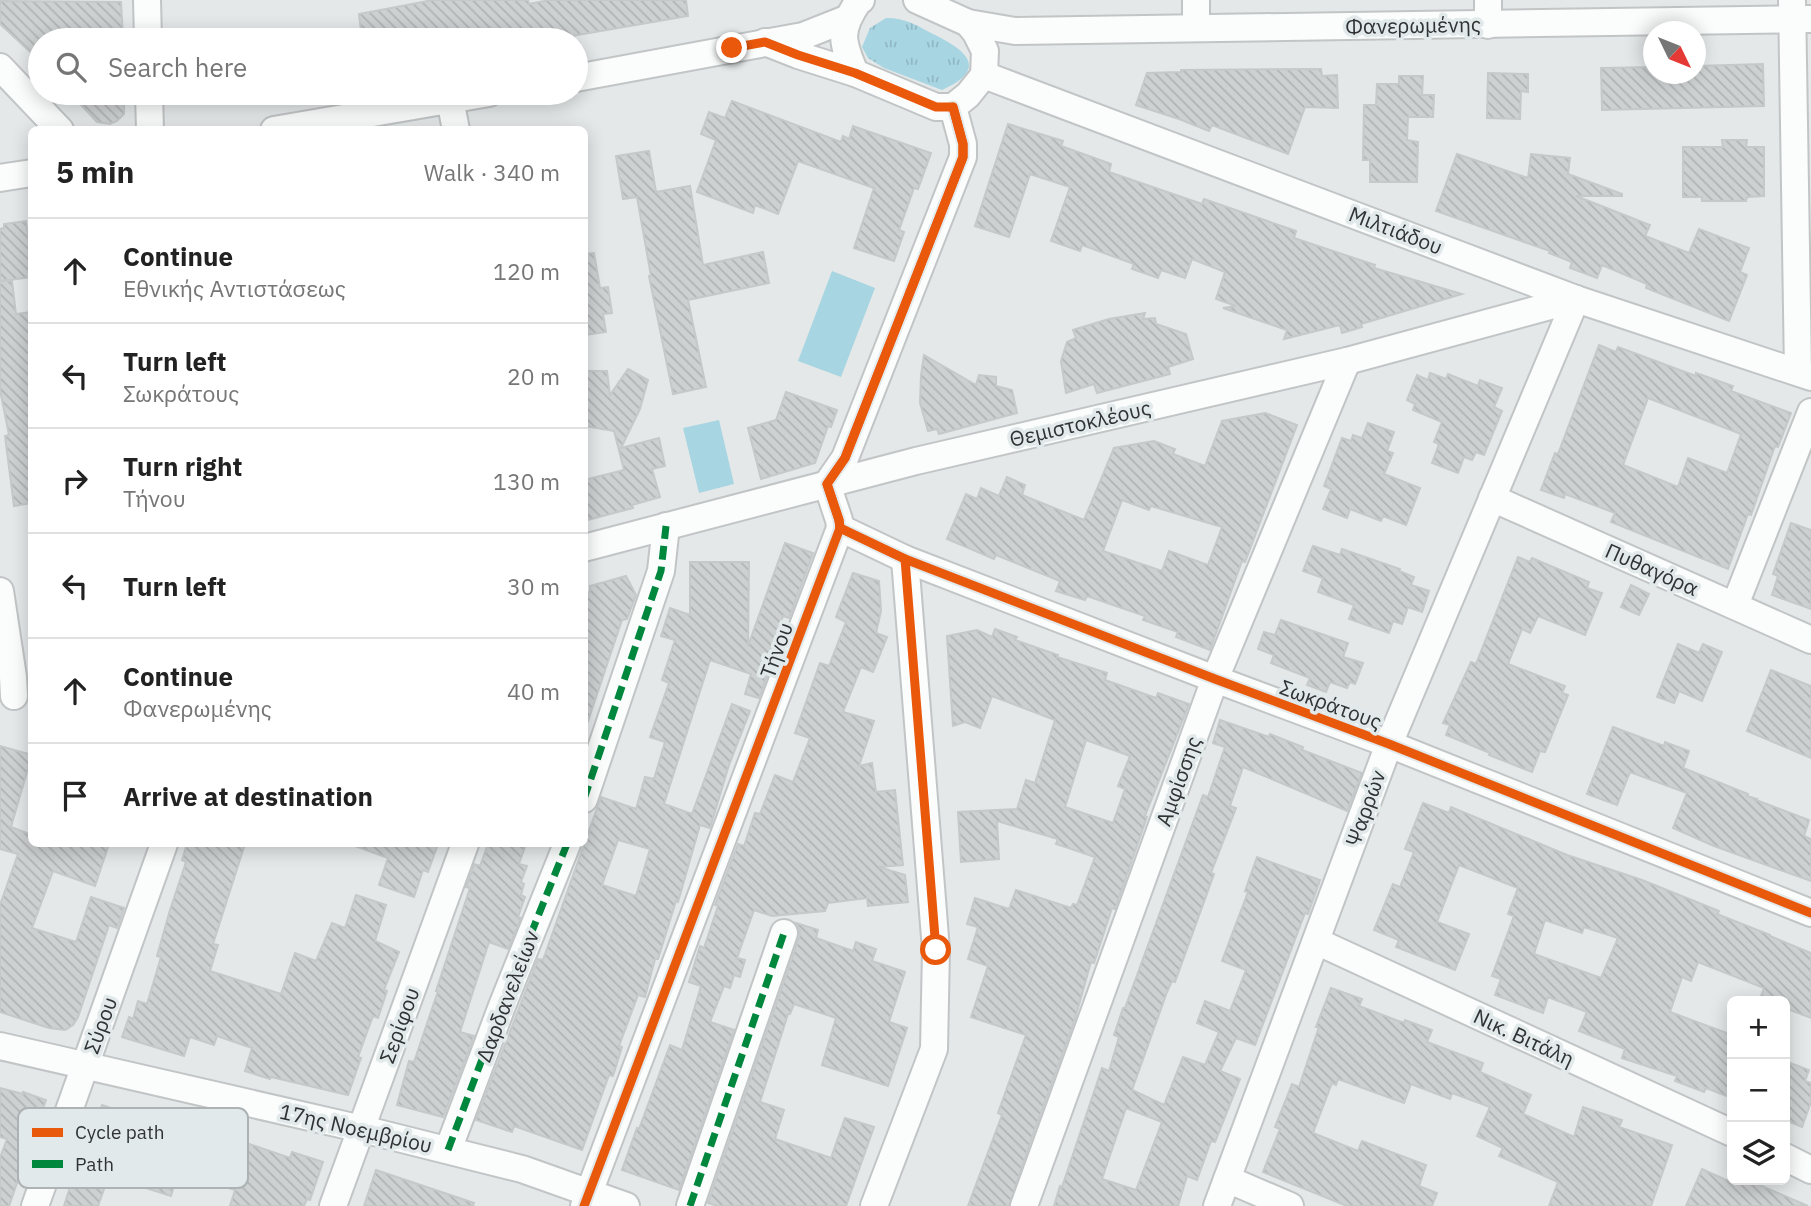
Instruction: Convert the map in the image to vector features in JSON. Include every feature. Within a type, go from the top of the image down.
[{"type":"street","points":[[147,0],[148,28]]},
{"type":"street","name":"Φανερωμένης","points":[[916,0],[968,23],[1016,31],[1196,28],[1488,12],[1799,13]]},
{"type":"street","points":[[1196,0],[1196,28]]},
{"type":"street","points":[[588,76],[803,36],[853,9]]},
{"type":"street","points":[[853,9],[843,32],[845,51],[855,73]]},
{"type":"street","points":[[1799,13],[1805,374]]},
{"type":"street","points":[[968,23],[976,33],[984,63]]},
{"type":"street","points":[[765,42],[855,73],[936,107],[953,107],[968,95],[997,37],[1016,31]]},
{"type":"street","name":"Μιλτιάδου","points":[[984,63],[1576,299],[1805,374]]},
{"type":"street","points":[[0,67],[28,96]]},
{"type":"street","points":[[36,105],[56,126]]},
{"type":"street","points":[[149,105],[150,126]]},
{"type":"street","points":[[297,126],[416,105]]},
{"type":"street","points":[[451,105],[455,126]]},
{"type":"street","points":[[840,528],[827,484],[845,458],[963,157],[963,144],[953,107]]},
{"type":"street","points":[[0,178],[28,174]]},
{"type":"street","name":"Θεμιστοκλέους","points":[[588,547],[916,461],[1347,362],[1576,299]]},
{"type":"street","name":"Ψαρρών","points":[[1217,1206],[1388,744],[1576,299]]},
{"type":"street","name":"Αμφίσσης","points":[[1024,1206],[1215,679],[1347,362]]},
{"type":"street","points":[[1735,606],[1811,412]]},
{"type":"street","name":"Πυθαγόρα","points":[[1492,498],[1811,640]]},
{"type":"street","points":[[588,787],[661,571],[666,526]]},
{"type":"street","name":"Σωκράτους","points":[[840,528],[905,559],[1388,744],[1811,913]]},
{"type":"street","name":"Τήνου","points":[[587,1199],[840,528]]},
{"type":"street","points":[[874,1206],[934,1049],[936,950],[905,559]]},
{"type":"street","points":[[0,591],[15,696]]},
{"type":"street","name":"Σύρου","points":[[70,1108],[163,847]]},
{"type":"street","name":"Σερίφου","points":[[333,1206],[464,847]]},
{"type":"street","name":"Δαρδανελείων","points":[[447,1150],[567,847]]},
{"type":"street","points":[[690,1206],[784,933]]},
{"type":"street","name":"Νικ. Βιτάλη","points":[[1316,941],[1727,1131]]},
{"type":"street","name":"17ης Νοεμβρίου","points":[[0,1046],[362,1129],[522,1169],[587,1199],[626,1206]]},
{"type":"street","points":[[1790,1160],[1811,1170]]},
{"type":"street","points":[[1227,1179],[1290,1206]]},
{"type":"street","name":"Σύρου","points":[[35,1206],[41,1188]]},
{"type":"green space","points":[[886,18],[911,23],[955,47],[968,60],[969,67],[965,75],[942,90],[884,68],[868,58],[862,47],[870,28]]},
{"type":"green space","points":[[832,271],[875,288],[841,377],[798,361]]},
{"type":"green space","points":[[719,420],[734,484],[699,493],[683,428]]},
{"type":"building","points":[[433,0],[528,0],[529,4],[549,0],[686,0],[688,16],[588,33],[588,28],[361,28],[359,14]]},
{"type":"building","points":[[0,1],[121,2],[122,28],[28,28],[28,50],[0,24]]},
{"type":"building","points":[[1763,64],[1764,106],[1602,110],[1601,68],[1643,67],[1643,84],[1706,84],[1706,66]]},
{"type":"building","points":[[1321,69],[1322,76],[1337,75],[1338,108],[1305,107],[1288,154],[1212,125],[1209,131],[1136,105],[1147,73],[1181,70]]},
{"type":"building","points":[[1488,73],[1528,74],[1528,92],[1521,91],[1520,119],[1487,118]]},
{"type":"building","points":[[1399,76],[1423,76],[1422,95],[1434,95],[1433,117],[1408,117],[1407,140],[1418,142],[1417,182],[1370,182],[1370,160],[1363,160],[1364,105],[1376,105],[1377,84],[1399,84]]},
{"type":"building","points":[[732,101],[841,142],[843,136],[849,139],[853,126],[931,153],[918,189],[914,188],[899,230],[904,232],[894,261],[854,248],[874,188],[798,161],[778,214],[755,205],[753,213],[697,192],[716,140],[701,134],[709,112],[725,118]]},
{"type":"building","points":[[81,105],[124,105],[124,114],[117,121],[110,124],[97,122]]},
{"type":"building","points":[[1008,124],[1063,141],[1061,146],[1111,164],[1109,172],[1202,204],[1204,199],[1296,231],[1294,238],[1375,265],[1374,268],[1462,294],[1361,324],[1362,327],[1342,333],[1340,325],[1284,339],[1287,330],[1223,308],[1236,306],[1216,299],[1225,272],[1192,259],[1185,278],[1161,270],[1158,278],[1132,269],[1134,264],[1082,245],[1080,251],[1051,241],[1070,187],[1030,174],[1009,237],[975,226]]},
{"type":"building","points":[[1722,140],[1747,140],[1746,147],[1764,147],[1764,196],[1747,197],[1746,201],[1702,201],[1702,197],[1683,197],[1683,147],[1723,147]]},
{"type":"building","points":[[649,151],[656,192],[690,186],[703,265],[763,252],[769,283],[688,300],[706,387],[673,394],[649,276],[637,197],[623,199],[616,156]]},
{"type":"building","points":[[1457,154],[1528,178],[1531,154],[1570,158],[1568,174],[1622,194],[1576,196],[1650,225],[1645,236],[1689,253],[1699,229],[1749,248],[1740,272],[1747,275],[1729,321],[1646,288],[1647,284],[1602,265],[1597,278],[1570,268],[1572,262],[1549,253],[1550,251],[1436,211]]},
{"type":"building","points":[[26,221],[28,278],[0,281],[0,229],[4,228],[4,224]]},
{"type":"building","points":[[594,253],[600,288],[608,287],[612,313],[603,314],[606,332],[588,334],[588,254]]},
{"type":"building","points":[[0,281],[12,281],[16,314],[28,312],[28,504],[14,506],[5,436],[9,435],[0,390]]},
{"type":"building","points":[[1145,313],[1143,319],[1155,318],[1156,324],[1186,334],[1193,359],[1168,367],[1170,374],[1097,393],[1094,384],[1066,393],[1061,361],[1067,342],[1076,338],[1073,330],[1109,319]]},
{"type":"building","points":[[1599,345],[1616,352],[1618,347],[1696,376],[1696,373],[1733,386],[1731,391],[1791,413],[1778,447],[1775,446],[1751,515],[1748,514],[1728,569],[1611,522],[1615,513],[1565,494],[1564,498],[1541,490],[1555,453],[1558,454]],"holes":[[[1648,398],[1741,434],[1727,473],[1688,458],[1678,487],[1623,465]]]},
{"type":"building","points":[[924,355],[976,385],[979,375],[996,377],[996,386],[1012,390],[1017,413],[939,434],[937,429],[928,431],[920,403]]},
{"type":"building","points":[[628,369],[648,380],[640,409],[621,448],[659,438],[665,466],[652,469],[660,497],[632,505],[633,508],[588,520],[588,479],[624,470],[614,431],[588,427],[588,371],[607,371],[610,395]]},
{"type":"building","points":[[1430,373],[1446,379],[1448,374],[1478,386],[1480,380],[1502,388],[1494,407],[1502,411],[1484,455],[1476,452],[1472,460],[1464,457],[1458,473],[1432,463],[1439,444],[1434,442],[1442,422],[1413,410],[1415,404],[1407,400],[1417,375],[1428,380]]},
{"type":"building","points":[[786,392],[837,410],[831,427],[828,426],[815,463],[761,479],[748,428],[776,420]]},
{"type":"building","points":[[1265,413],[1297,425],[1245,562],[1242,561],[1210,650],[1176,637],[1178,632],[1143,620],[1145,616],[1087,596],[1085,600],[1056,591],[1060,581],[996,555],[994,559],[947,539],[966,494],[977,499],[981,488],[999,496],[1007,477],[1025,485],[1022,495],[1084,520],[1114,448],[1154,441],[1175,449],[1173,454],[1205,466],[1222,421]],"holes":[[[1122,500],[1149,510],[1151,506],[1222,527],[1208,565],[1169,551],[1162,571],[1103,551]]]},
{"type":"building","points":[[1368,423],[1394,432],[1387,451],[1393,453],[1384,474],[1420,488],[1406,525],[1383,516],[1381,521],[1350,509],[1347,518],[1323,509],[1331,489],[1324,486],[1342,438],[1351,441],[1353,435],[1362,438]]},
{"type":"building","points":[[1791,523],[1811,530],[1811,609],[1772,595],[1778,576],[1773,574]]},
{"type":"building","points":[[785,543],[813,553],[789,618],[783,616],[767,661],[772,663],[759,698],[745,694],[751,674],[710,660],[664,804],[692,814],[732,704],[750,711],[729,765],[710,828],[700,825],[678,902],[676,901],[658,959],[655,959],[645,997],[638,995],[619,1046],[622,1047],[613,1076],[609,1075],[582,1150],[514,1126],[512,1132],[476,1120],[538,959],[543,960],[583,847],[588,847],[588,834],[601,797],[636,809],[645,777],[654,779],[665,742],[650,737],[669,683],[662,680],[675,640],[661,636],[670,608],[690,615],[690,562],[749,562],[748,646]],"holes":[[[618,840],[650,849],[636,896],[602,885]]]},
{"type":"building","points":[[1313,546],[1340,555],[1342,549],[1400,569],[1399,571],[1414,577],[1411,585],[1429,591],[1422,612],[1408,607],[1402,624],[1393,621],[1389,633],[1349,619],[1354,605],[1318,592],[1323,578],[1303,571]]},
{"type":"building","points":[[1518,557],[1530,562],[1532,558],[1589,582],[1587,588],[1602,593],[1585,635],[1538,616],[1530,633],[1522,629],[1508,664],[1565,686],[1562,693],[1568,695],[1545,752],[1540,751],[1532,772],[1446,735],[1450,725],[1443,723],[1471,662],[1476,664]]},
{"type":"building","points":[[853,573],[879,581],[881,611],[876,633],[887,637],[873,672],[861,667],[843,712],[874,721],[859,766],[872,763],[876,792],[895,790],[903,865],[879,867],[905,875],[908,902],[868,906],[867,898],[828,903],[825,911],[772,916],[754,910],[737,958],[745,960],[740,977],[734,975],[730,988],[724,986],[710,1022],[734,1030],[679,1190],[622,1170],[670,1045],[682,1050],[701,986],[689,982],[700,946],[704,948],[718,906],[715,905],[738,844],[744,846],[755,813],[760,814],[775,775],[793,782],[810,738],[795,733],[820,663],[829,666],[846,622],[836,617]]},
{"type":"building","points":[[626,576],[636,595],[627,619],[622,620],[588,721],[588,592],[590,586]]},
{"type":"building","points":[[1631,585],[1649,594],[1639,615],[1621,607]]},
{"type":"building","points":[[1281,620],[1348,643],[1343,657],[1363,663],[1355,684],[1350,682],[1347,688],[1330,682],[1326,692],[1307,685],[1310,678],[1271,663],[1274,655],[1258,649],[1264,632],[1275,635]]},
{"type":"building","points":[[995,629],[1017,637],[1015,640],[1058,655],[1057,657],[1107,673],[1105,680],[1156,698],[1158,693],[1189,704],[1145,816],[1147,817],[1115,909],[1112,908],[1094,963],[1091,962],[1075,1019],[1009,1206],[968,1206],[1002,1115],[998,1113],[1026,1035],[971,1017],[988,966],[968,959],[978,927],[967,924],[975,898],[1009,909],[1016,890],[1071,908],[1073,904],[1077,905],[1095,857],[1056,844],[1058,839],[997,821],[999,859],[961,862],[958,812],[1017,809],[1026,780],[1035,783],[1055,720],[992,696],[980,728],[965,722],[953,726],[947,636],[977,630],[992,637]],"holes":[[[1086,740],[1130,756],[1118,786],[1125,789],[1113,823],[1065,807]]]},
{"type":"building","points":[[1678,644],[1699,653],[1703,644],[1722,652],[1702,701],[1679,691],[1674,703],[1657,697]]},
{"type":"building","points":[[1771,670],[1811,686],[1811,758],[1747,731]]},
{"type":"building","points":[[1220,720],[1269,737],[1270,734],[1303,747],[1302,750],[1362,773],[1347,811],[1243,767],[1230,806],[1236,808],[1211,873],[1214,874],[1132,1090],[1164,1105],[1183,1057],[1205,1065],[1219,1032],[1197,1023],[1205,1001],[1230,1011],[1246,970],[1222,961],[1248,892],[1245,891],[1257,857],[1320,880],[1255,1045],[1236,1038],[1220,1071],[1240,1079],[1215,1142],[1211,1141],[1197,1180],[1187,1176],[1178,1206],[1054,1206],[1102,1068],[1109,1071],[1119,1037],[1114,1035],[1123,1008],[1203,795],[1208,797],[1225,747],[1213,743]],"holes":[[[1126,1108],[1162,1122],[1136,1190],[1102,1179]]]},
{"type":"building","points":[[1613,727],[1664,746],[1665,742],[1689,751],[1683,768],[1809,820],[1804,836],[1811,839],[1811,881],[1714,846],[1673,828],[1687,793],[1630,772],[1617,805],[1587,794]]},
{"type":"building","points":[[0,746],[28,754],[28,769],[11,827],[28,833],[28,847],[108,847],[95,886],[53,871],[32,928],[76,942],[91,897],[124,908],[117,928],[109,925],[78,1017],[73,1025],[65,1030],[49,1028],[0,1012],[0,905],[18,854],[0,849]]},
{"type":"building","points":[[1423,803],[1449,813],[1451,807],[1567,855],[1642,880],[1719,911],[1717,914],[1811,953],[1811,1018],[1790,1010],[1790,996],[1761,996],[1764,988],[1698,962],[1691,981],[1682,977],[1670,1012],[1727,1033],[1727,1096],[1706,1088],[1704,1092],[1675,1081],[1677,1076],[1622,1058],[1625,1049],[1579,1031],[1587,1012],[1548,997],[1543,1013],[1495,995],[1501,979],[1492,976],[1514,916],[1508,914],[1518,888],[1459,865],[1437,922],[1469,934],[1455,970],[1396,947],[1399,940],[1374,930],[1393,884],[1400,887],[1414,852],[1405,849]],"holes":[[[1545,920],[1582,933],[1584,927],[1618,938],[1601,978],[1534,954]]]},
{"type":"building","points":[[186,847],[244,847],[213,944],[218,945],[210,971],[281,994],[295,953],[316,961],[332,923],[345,928],[356,895],[386,905],[375,941],[399,952],[384,990],[387,991],[378,1018],[373,1016],[358,1057],[361,1058],[348,1095],[271,1077],[270,1079],[245,1071],[252,1048],[217,1036],[214,1045],[190,1037],[184,1056],[122,1037],[129,1017],[133,1019],[138,1001],[147,1004],[161,957],[157,956],[186,862],[182,860]]},
{"type":"building","points":[[358,847],[437,847],[428,872],[423,870],[414,897],[379,885],[388,858]]},
{"type":"building","points":[[487,847],[525,847],[519,864],[527,866],[521,882],[524,884],[521,895],[525,897],[518,917],[521,918],[508,949],[489,942],[460,1032],[474,1036],[443,1117],[397,1105],[409,1061],[414,1062],[438,991],[470,888],[466,887],[474,864],[480,866]]},
{"type":"building","points":[[796,923],[818,930],[816,938],[853,951],[856,942],[876,949],[872,961],[905,972],[889,1022],[907,1028],[888,1086],[822,1065],[836,1018],[794,1004],[788,1014],[760,1102],[784,1110],[775,1139],[831,1158],[845,1118],[874,1127],[846,1206],[718,1206],[708,1203],[799,938],[800,931]]},
{"type":"building","points":[[1331,988],[1362,999],[1359,1006],[1432,1030],[1427,1042],[1483,1063],[1480,1072],[1531,1095],[1523,1114],[1574,1137],[1583,1107],[1622,1120],[1619,1127],[1672,1145],[1651,1206],[1549,1206],[1558,1182],[1499,1156],[1503,1148],[1477,1136],[1490,1107],[1452,1093],[1450,1099],[1411,1084],[1404,1103],[1338,1079],[1336,1085],[1332,1083],[1313,1133],[1358,1151],[1362,1141],[1426,1165],[1419,1186],[1437,1193],[1432,1206],[1347,1206],[1263,1172],[1280,1129],[1275,1127],[1292,1084],[1299,1087],[1319,1027],[1316,1027]]},
{"type":"building","points":[[1790,1063],[1809,1070],[1805,1081],[1811,1083],[1811,1102],[1802,1127],[1790,1122]]},
{"type":"building","points":[[0,1088],[46,1100],[43,1108],[18,1108],[18,1180],[9,1206],[0,1206],[0,1158],[7,1139],[0,1137]]},
{"type":"building","points":[[248,1143],[290,1158],[292,1152],[323,1162],[310,1200],[307,1199],[304,1206],[230,1206],[235,1190],[228,1188],[248,1188]]},
{"type":"building","points":[[1702,1169],[1727,1180],[1727,1185],[1760,1185],[1808,1206],[1686,1206]]},
{"type":"building","points":[[376,1170],[474,1203],[473,1206],[364,1206]]},
{"type":"building","points":[[70,1188],[104,1188],[98,1206],[64,1206]]},
{"type":"building","points":[[146,1188],[173,1188],[171,1196]]},
{"type":"marked path","points":[[588,787],[661,571],[666,526]]},
{"type":"marked path","points":[[448,1150],[566,847]]},
{"type":"marked path","points":[[690,1206],[784,933]]},
{"type":"cycle path","points":[[584,1206],[840,528],[827,484],[845,458],[963,157],[963,144],[953,107]]},
{"type":"cycle path","points":[[840,528],[905,559],[1389,744],[1811,913]]},
{"type":"route","points":[[732,48],[765,42],[855,73],[936,107],[953,107],[963,144],[963,157],[845,458],[827,484],[840,528],[905,559],[936,950]]}]
